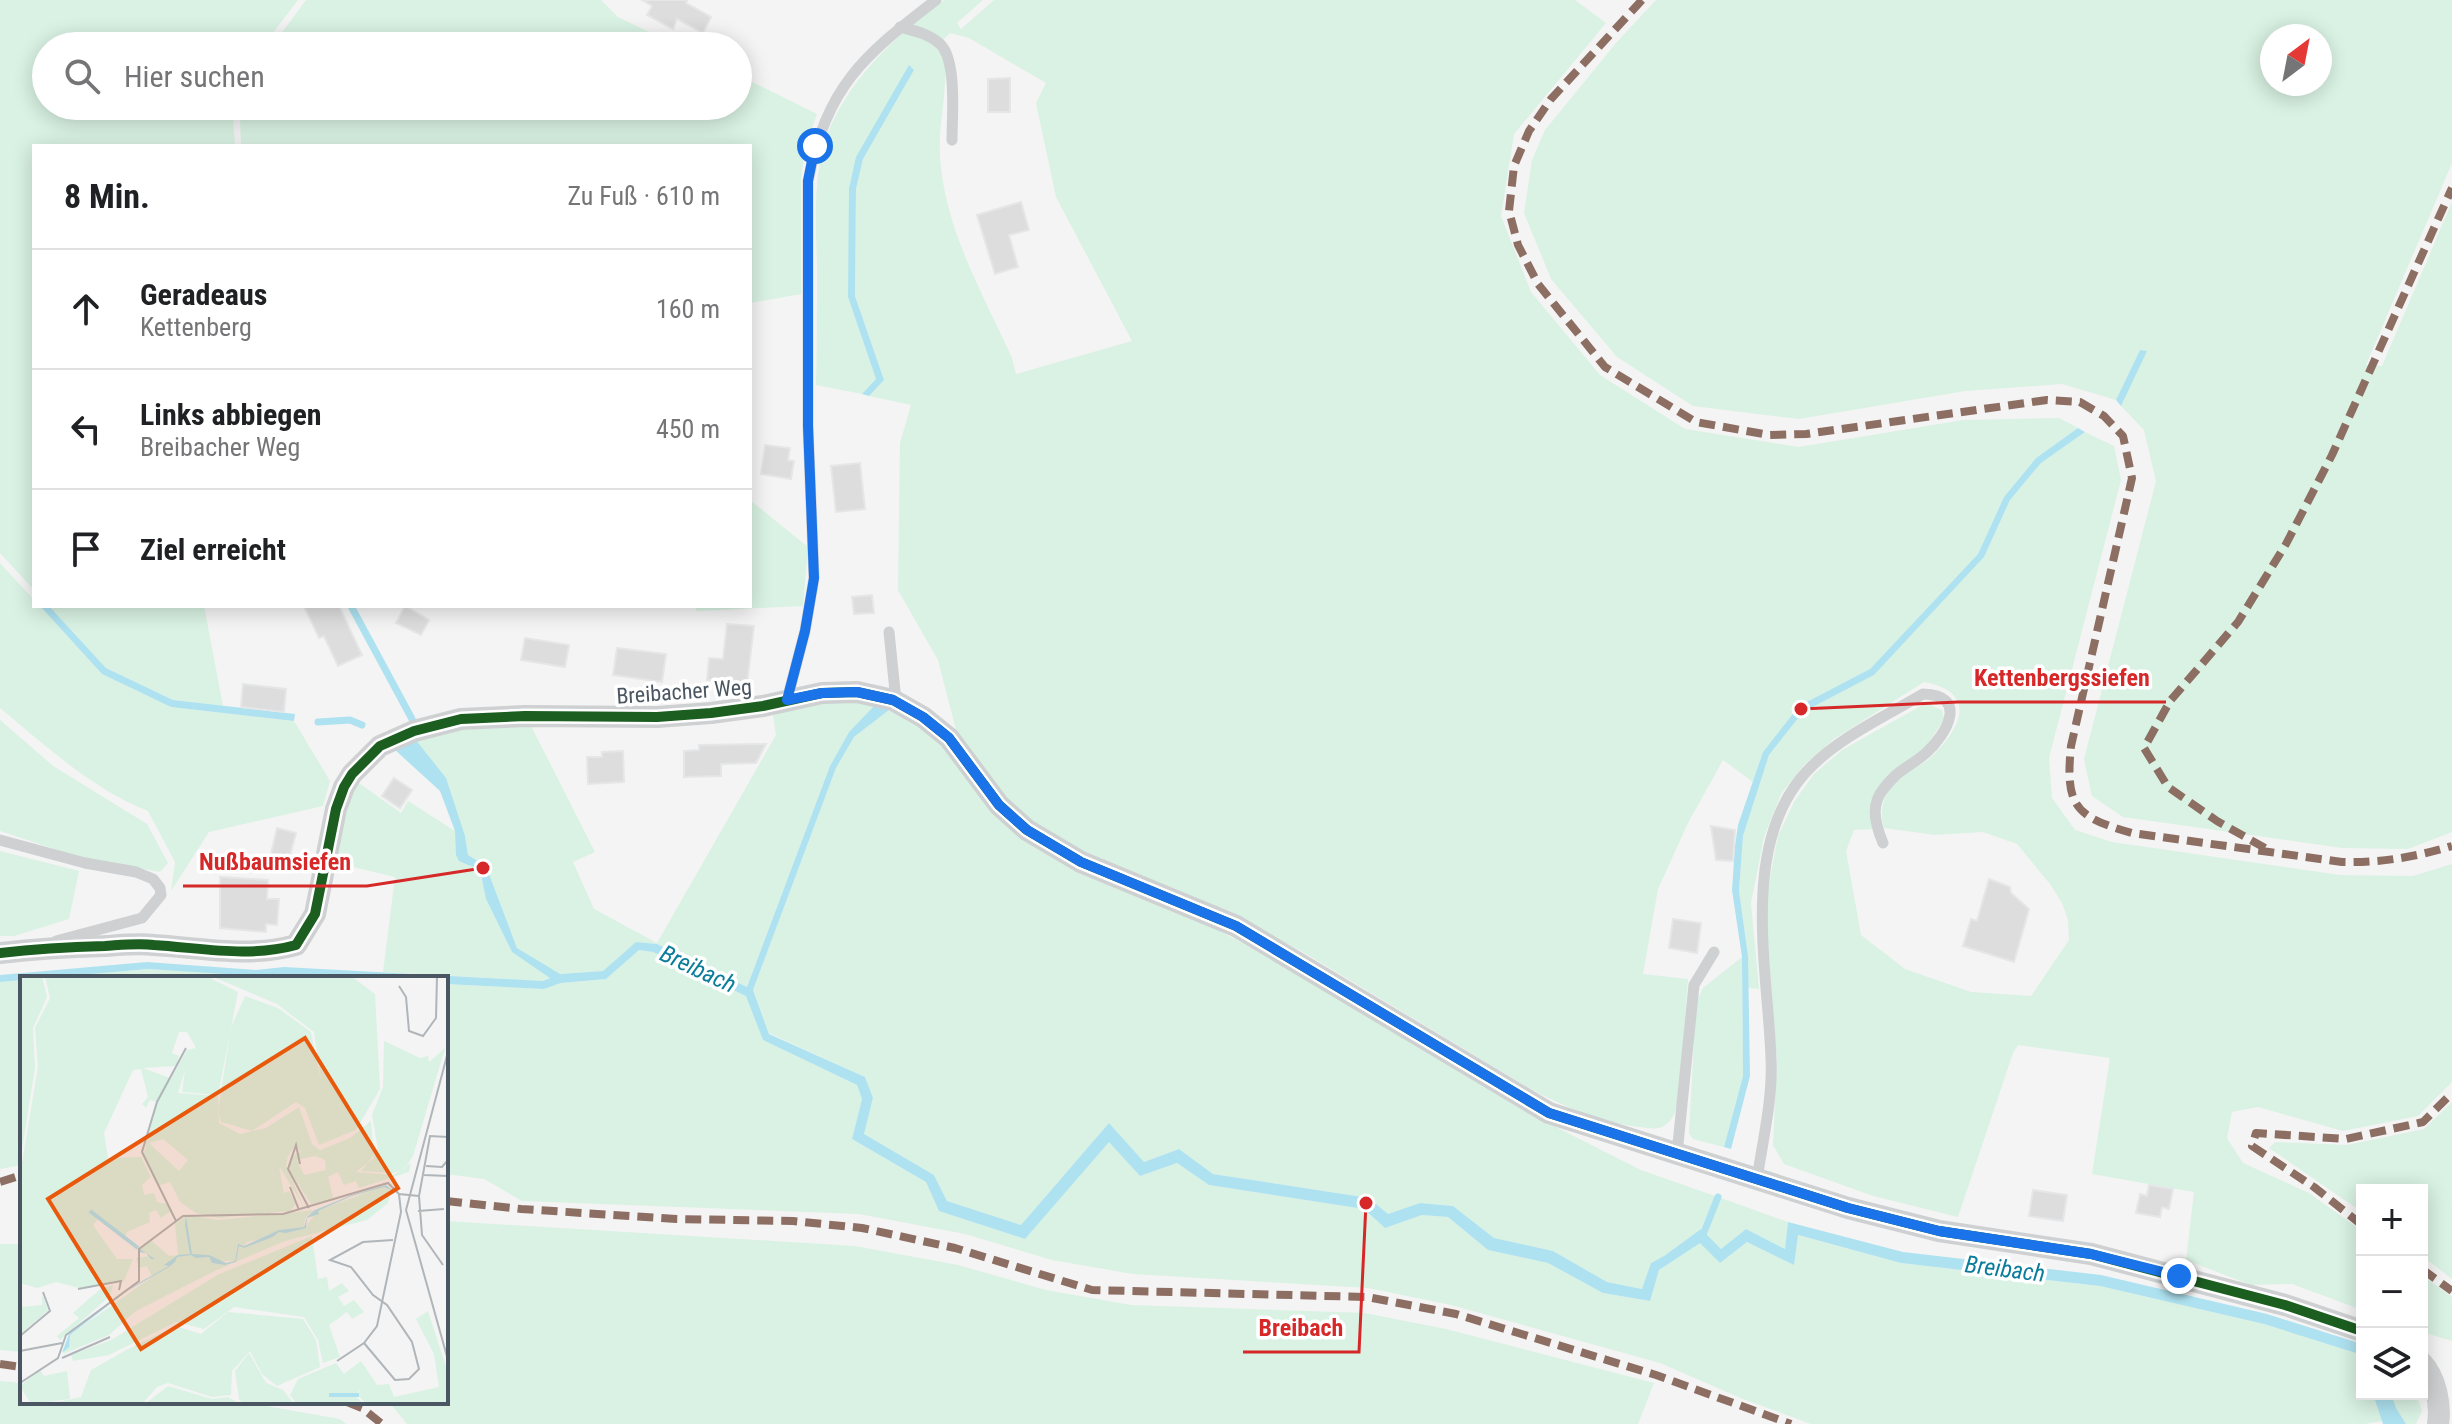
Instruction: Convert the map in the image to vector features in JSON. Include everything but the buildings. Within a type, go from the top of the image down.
[{"type":"street","name":"Breibacher Weg","points":[[0,953],[151,944],[247,952],[274,951],[296,945],[315,914],[336,809],[344,787],[352,774],[380,746],[414,731],[461,719],[657,717],[711,713],[822,693],[857,692],[893,700],[923,717],[949,738],[999,805],[1027,830],[1081,862],[1236,926],[1549,1113],[1848,1208],[1939,1231],[2106,1258],[2285,1305],[2356,1329]]},
{"type":"street","points":[[2428,1369],[2440,1409],[2438,1424]]},
{"type":"lane","points":[[787,700],[805,631],[814,578],[808,426],[808,181],[820,132],[844,83],[900,27],[936,0]]},
{"type":"lane","points":[[900,27],[923,32],[943,47],[952,74],[952,140]]},
{"type":"lane","points":[[889,632],[895,691],[893,700]]},
{"type":"lane","points":[[1757,1179],[1772,1061],[1762,886],[1777,821],[1788,798],[1807,771],[1839,744],[1923,694],[1936,694],[1947,701],[1951,708],[1951,720],[1928,752],[1894,777],[1877,801],[1877,828],[1883,843]]},
{"type":"lane","points":[[0,840],[85,863],[136,872],[153,879],[160,888],[161,895],[142,918],[33,949]]},
{"type":"lane","points":[[1677,1154],[1694,985],[1714,952]]},
{"type":"green space","points":[[0,0],[298,0],[274,32],[32,32],[32,120],[233,120],[235,144],[32,144],[32,588],[0,553]]},
{"type":"green space","points":[[306,0],[601,0],[618,17],[649,32],[282,32]]},
{"type":"green space","points":[[944,0],[983,0],[957,23],[961,29],[994,0],[1575,0],[1606,23],[1514,134],[1501,216],[1531,292],[1600,375],[1685,429],[1799,447],[1963,420],[2059,418],[2078,428],[2036,458],[2004,497],[1978,554],[1870,669],[1799,706],[1763,752],[1753,782],[1723,760],[1688,823],[1658,889],[1643,974],[1688,979],[1679,1099],[1676,1110],[1664,1126],[1625,1125],[1583,1113],[1556,1101],[1529,1088],[1303,952],[1240,919],[1086,856],[1029,821],[1007,801],[956,730],[938,660],[898,590],[900,443],[911,405],[869,396],[884,380],[855,296],[856,189],[863,159],[914,70],[856,157],[848,297],[876,379],[862,394],[816,385],[816,193],[827,137],[855,84],[897,39]],"holes":[[[950,33],[969,38],[1046,83],[1036,103],[1056,197],[1132,341],[1016,374],[1012,358],[957,235],[943,183],[940,145],[945,64],[941,53],[935,48]]]},
{"type":"green space","points":[[1656,0],[2452,0],[2452,163],[2366,365],[2382,366],[2452,202],[2452,832],[2408,849],[2342,848],[2123,817],[2092,796],[2084,759],[2156,481],[2144,430],[2121,406],[2146,351],[2140,350],[2116,400],[2062,384],[1965,391],[1799,419],[1693,406],[1617,357],[1551,279],[1524,213],[1532,160],[1545,130],[1616,43]]},
{"type":"green space","points":[[752,82],[817,114],[805,148],[801,180],[801,294],[752,303],[752,144],[241,144],[240,120],[752,120]]},
{"type":"green space","points":[[2085,432],[2114,446],[2121,480],[2049,758],[2052,798],[2075,830],[2112,842],[2340,875],[2413,876],[2452,864],[2452,1082],[2418,1116],[2343,1131],[2258,1107],[2232,1112],[2227,1138],[2243,1163],[2309,1193],[2356,1227],[2356,1308],[2292,1284],[2251,1285],[2186,1260],[2194,1192],[2092,1174],[2110,1058],[2018,1045],[1958,1217],[1873,1196],[1784,1164],[1773,1145],[1777,1060],[1765,904],[1778,836],[1794,802],[1814,774],[1842,750],[1926,703],[1942,710],[1944,719],[1925,748],[1891,774],[1871,802],[1872,829],[1854,830],[1846,851],[1861,935],[1905,969],[1971,992],[2031,996],[2069,940],[2068,920],[2062,903],[2017,844],[1983,832],[1935,835],[1884,828],[1882,809],[1891,787],[1931,757],[1957,723],[1958,702],[1952,694],[1924,682],[1834,739],[1804,765],[1781,794],[1764,837],[1751,903],[1759,989],[1748,988],[1748,956],[1739,891],[1743,836],[1769,755],[1803,712],[1874,675],[1984,557],[2010,500],[2041,463]]},
{"type":"green space","points":[[752,502],[808,547],[803,606],[696,611],[696,608],[752,608]]},
{"type":"green space","points":[[0,563],[32,598],[32,608],[42,608],[102,674],[171,707],[294,721],[330,781],[323,806],[209,832],[171,891],[175,862],[148,811],[89,779],[0,708]]},
{"type":"green space","points":[[51,608],[204,608],[223,706],[173,700],[106,668]]},
{"type":"green space","points":[[840,701],[875,705],[849,732],[830,766],[747,987],[657,944],[636,942],[603,971],[559,974],[517,948],[486,866],[468,855],[465,836],[415,739],[461,730],[531,726],[595,852],[573,862],[594,909],[657,943],[776,735],[773,715]]},
{"type":"green space","points":[[889,710],[919,725],[942,745],[993,810],[1282,964],[1558,1128],[1641,1170],[1715,1196],[1701,1229],[1651,1263],[1643,1289],[1607,1282],[1553,1251],[1494,1238],[1453,1206],[1420,1203],[1388,1214],[1369,1198],[1213,1174],[1179,1149],[1144,1162],[1109,1123],[1021,1225],[947,1201],[934,1175],[864,1134],[873,1098],[865,1077],[769,1033],[753,990],[836,768],[854,737]]},
{"type":"green space","points":[[0,720],[53,766],[147,824],[168,863],[160,872],[82,858],[0,831]]},
{"type":"green space","points":[[356,781],[401,813],[408,801],[455,831],[458,856],[480,870],[486,899],[512,952],[551,977],[543,981],[383,972],[395,877],[332,862]]},
{"type":"green space","points":[[0,851],[79,871],[69,919],[14,936],[0,936]]},
{"type":"green space","points":[[639,950],[653,952],[747,996],[763,1040],[857,1085],[862,1099],[852,1139],[926,1182],[939,1211],[1025,1239],[1109,1141],[1140,1176],[1177,1163],[1209,1185],[1364,1209],[1385,1228],[1422,1215],[1448,1217],[1488,1250],[1548,1263],[1603,1293],[1649,1301],[1659,1270],[1700,1242],[1720,1263],[1747,1242],[1794,1265],[1797,1235],[1901,1263],[2100,1286],[2264,1324],[2356,1353],[2356,1400],[2375,1400],[2382,1421],[2365,1424],[1811,1424],[1660,1363],[1451,1305],[1368,1288],[1133,1274],[1052,1260],[965,1234],[859,1214],[522,1201],[484,1179],[448,1174],[448,984],[544,989],[561,983],[606,979]]},
{"type":"green space","points":[[1742,957],[1743,1076],[1724,1147],[1693,1139],[1689,1133],[1696,1003],[1703,988]]},
{"type":"green space","points":[[148,969],[286,976],[62,976]]},
{"type":"green space","points":[[20,980],[20,1165],[0,1169],[0,982]]},
{"type":"green space","points":[[2452,1102],[2452,1279],[2428,1261],[2428,1184],[2356,1184],[2356,1208],[2269,1148],[2275,1142],[2347,1145],[2424,1129]]},
{"type":"green space","points":[[1721,1198],[1788,1222],[1785,1249],[1746,1229],[1721,1249],[1706,1234]]},
{"type":"green space","points":[[448,1221],[855,1246],[958,1265],[1046,1290],[1131,1305],[1365,1313],[1446,1329],[1654,1383],[1638,1424],[407,1424],[391,1404],[448,1404]]},
{"type":"green space","points":[[0,1244],[20,1244],[20,1352],[0,1350]]},
{"type":"green space","points":[[2428,1279],[2452,1297],[2452,1341],[2428,1334]]},
{"type":"green space","points":[[0,1381],[20,1383],[20,1404],[244,1404],[340,1419],[346,1424],[0,1424]]},
{"type":"green space","points":[[2393,1400],[2418,1400],[2422,1411],[2416,1424],[2406,1424]]},
{"type":"water","points":[[909,65],[914,70],[863,159],[856,189],[855,296],[884,380],[869,396],[862,394],[876,379],[848,297],[849,189],[856,157]]},
{"type":"water","points":[[2140,350],[2147,351],[2121,406],[2116,400]]},
{"type":"water","points":[[2078,428],[2085,432],[2041,463],[2010,500],[1984,557],[1874,675],[1803,712],[1769,755],[1743,836],[1739,891],[1748,956],[1750,1076],[1731,1149],[1724,1147],[1743,1076],[1742,957],[1732,890],[1735,846],[1738,825],[1763,752],[1799,706],[1870,669],[1978,554],[2004,497],[2036,458]]},
{"type":"water","points":[[42,608],[51,608],[106,668],[173,700],[295,714],[294,721],[171,707],[102,674]]},
{"type":"water","points":[[875,705],[889,710],[854,737],[836,768],[753,990],[769,1034],[865,1077],[873,1098],[864,1134],[934,1175],[947,1201],[1021,1225],[1109,1123],[1144,1162],[1179,1149],[1213,1174],[1369,1198],[1388,1214],[1420,1203],[1453,1206],[1494,1238],[1553,1251],[1607,1282],[1642,1289],[1651,1263],[1701,1229],[1721,1249],[1746,1229],[1785,1249],[1788,1222],[1903,1252],[2101,1275],[2267,1314],[2356,1342],[2356,1353],[2264,1324],[2100,1286],[1901,1263],[1798,1235],[1794,1265],[1747,1242],[1720,1263],[1700,1243],[1659,1270],[1650,1301],[1603,1293],[1548,1263],[1488,1250],[1448,1217],[1422,1215],[1385,1228],[1364,1209],[1209,1185],[1177,1163],[1140,1176],[1109,1142],[1025,1239],[939,1211],[926,1182],[852,1139],[862,1099],[857,1085],[763,1040],[746,996],[653,952],[639,950],[606,979],[561,983],[544,989],[448,984],[448,976],[256,976],[148,969],[68,976],[20,976],[20,980],[0,982],[0,975],[147,962],[256,970],[284,967],[543,981],[550,978],[512,952],[486,899],[480,870],[459,861],[456,855],[455,831],[440,791],[394,749],[415,739],[446,778],[468,855],[486,866],[517,948],[560,974],[603,971],[636,942],[657,944],[747,987],[830,766],[849,732]]},
{"type":"water","points":[[2375,1400],[2393,1400],[2406,1424],[2383,1424]]},
{"type":"waterway","points":[[352,608],[412,719]]},
{"type":"waterway","points":[[318,722],[350,720],[362,725]]},
{"type":"waterway","points":[[1702,1237],[1718,1197]]},
{"type":"marked path","points":[[1642,0],[1551,99],[1529,131],[1514,166],[1509,211],[1518,245],[1538,284],[1605,367],[1696,422],[1769,435],[1806,434],[2047,400],[2080,402],[2104,416],[2123,436],[2132,478],[2071,746],[2070,783],[2078,806],[2098,821],[2132,833],[2342,862],[2398,858],[2452,846]]},
{"type":"marked path","points":[[2265,848],[2217,821],[2168,787],[2144,748],[2170,701],[2238,622],[2286,544],[2332,455],[2452,188]]},
{"type":"marked path","points":[[2356,1220],[2314,1187],[2252,1146],[2256,1133],[2346,1139],[2423,1122],[2452,1093]]},
{"type":"marked path","points":[[0,1182],[20,1176]]},
{"type":"marked path","points":[[448,1201],[521,1209],[676,1219],[793,1221],[862,1228],[955,1248],[1092,1290],[1367,1297],[1456,1314],[1656,1375],[1791,1424]]},
{"type":"marked path","points":[[2428,1273],[2452,1291]]},
{"type":"marked path","points":[[0,1364],[20,1367]]},
{"type":"marked path","points":[[352,1404],[382,1424]]},
{"type":"cycle path","points":[[0,953],[136,944],[243,952],[296,945],[315,914],[336,809],[344,787],[352,774],[380,746],[414,731],[461,719],[657,717],[711,713],[822,693],[857,692],[893,700],[923,717],[949,738],[999,805],[1027,830],[1081,862],[1236,926],[1549,1113],[1848,1208],[1939,1231],[2091,1254],[2285,1305],[2356,1329]]},
{"type":"place","name":"Kettenbergssiefen","points":[[1801,709]]},
{"type":"place","name":"Nußbaumsiefen","points":[[483,868]]},
{"type":"place","name":"Breibach","points":[[1366,1203]]},
{"type":"route","points":[[815,146],[808,181],[808,426],[814,578],[811,605],[787,700],[822,693],[857,692],[893,700],[923,717],[949,738],[999,805],[1027,830],[1081,862],[1236,926],[1549,1113],[1848,1208],[1939,1231],[2091,1254],[2179,1276]]}]
